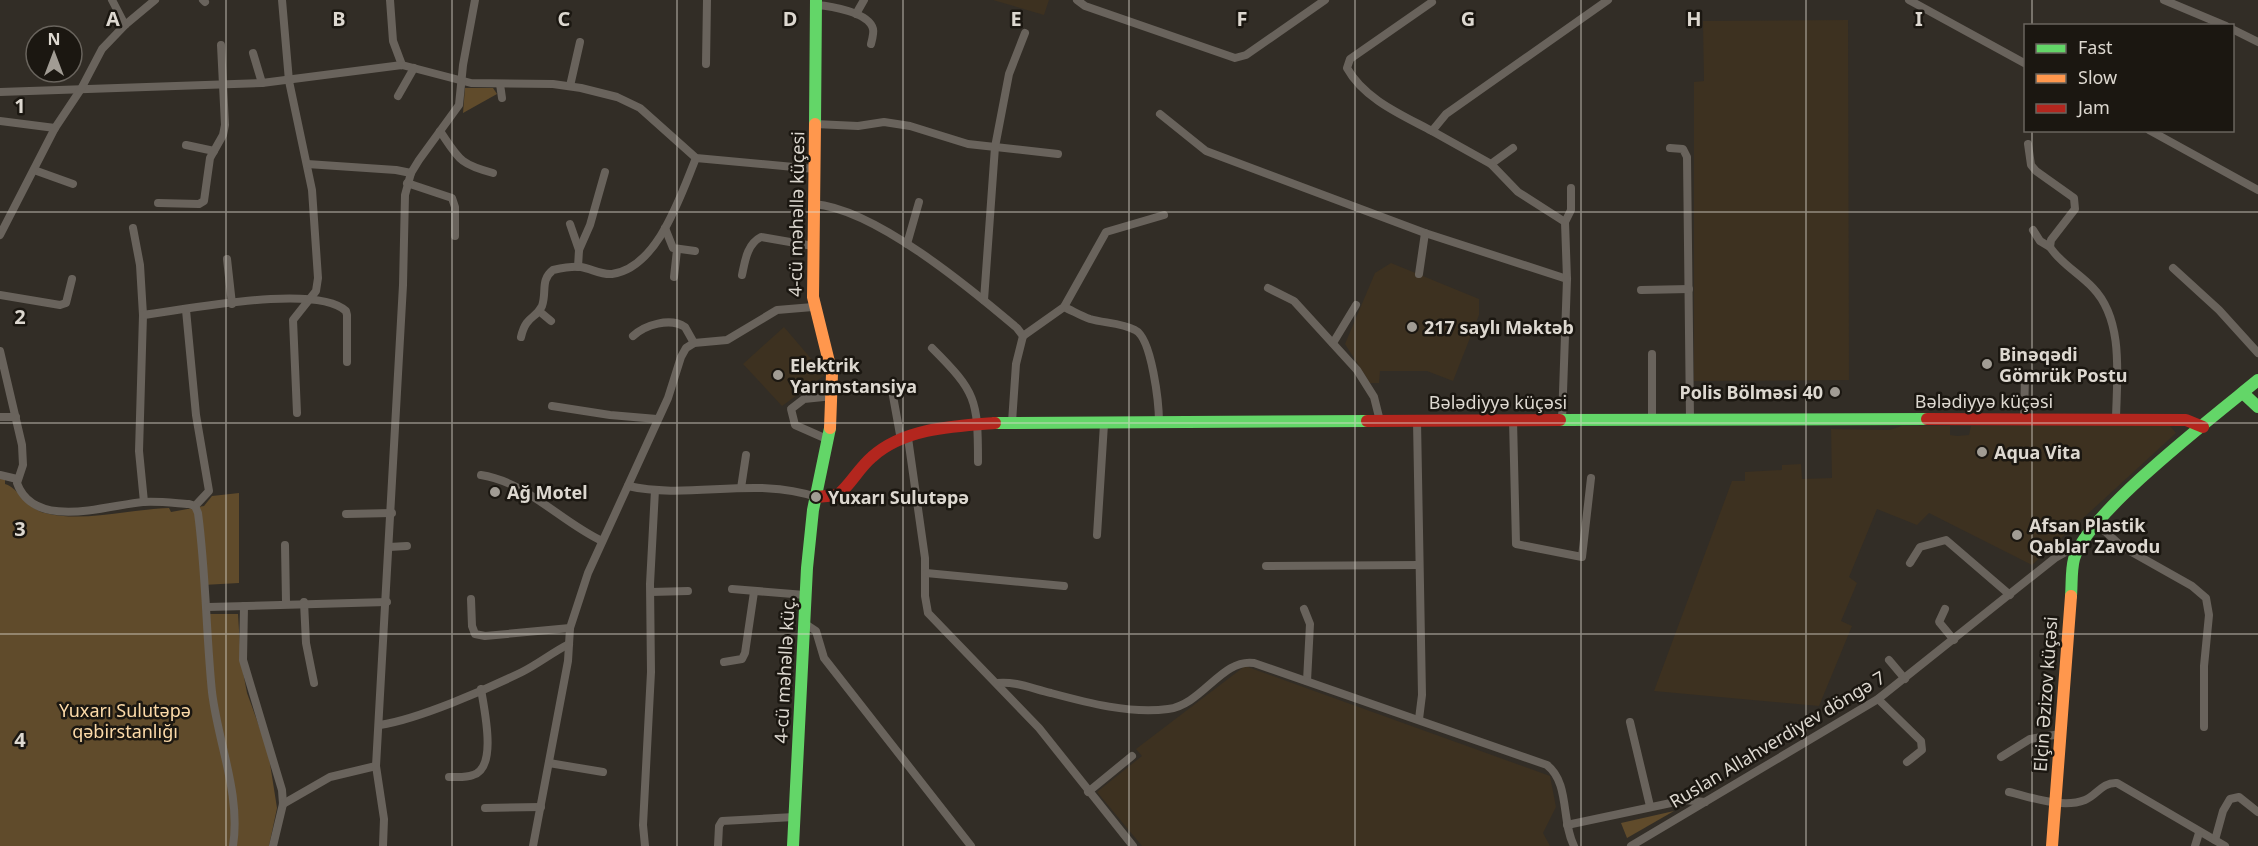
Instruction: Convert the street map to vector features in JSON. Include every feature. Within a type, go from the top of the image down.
[{"type":"street","points":[[112,0],[125,25]]},
{"type":"street","points":[[0,235],[3,217],[34,170],[55,128],[81,89],[102,49],[125,25],[155,0]]},
{"type":"street","points":[[282,0],[289,81],[307,164],[315,216],[318,278],[316,291],[296,312],[293,320],[297,413]]},
{"type":"street","points":[[390,0],[393,40],[402,65]]},
{"type":"street","points":[[384,846],[384,819],[376,766],[392,513],[403,285],[403,228],[407,183],[411,173],[457,109],[475,0]]},
{"type":"street","points":[[706,64],[707,0]]},
{"type":"street","points":[[856,15],[864,0]]},
{"type":"street","points":[[1077,0],[1084,6],[1235,58],[1246,55],[1325,0]]},
{"type":"street","points":[[1432,130],[1446,114],[1608,0]]},
{"type":"street","points":[[1909,0],[2024,63]]},
{"type":"street","points":[[2164,0],[2204,14],[2222,24]]},
{"type":"street","points":[[1432,2],[1350,59],[1347,68],[1365,89],[1380,101],[1491,164],[1528,200],[1564,222]]},
{"type":"street","points":[[816,3],[838,6],[870,24],[874,30],[871,44]]},
{"type":"street","name":"4-cü məhəllə küçesi","points":[[816,3],[813,307],[830,365],[833,396],[829,440],[816,497]]},
{"type":"street","points":[[2234,30],[2258,42]]},
{"type":"street","points":[[984,300],[995,147],[1009,74],[1024,33]]},
{"type":"street","points":[[570,86],[580,42]]},
{"type":"street","points":[[158,203],[199,204],[204,201],[209,163],[223,135],[225,125],[221,45]]},
{"type":"street","points":[[253,53],[262,83]]},
{"type":"street","points":[[0,92],[262,83],[402,65],[461,81],[570,86],[617,97],[635,105],[655,119],[687,153],[696,158],[814,169]]},
{"type":"street","points":[[398,96],[414,68]]},
{"type":"street","points":[[500,84],[502,98]]},
{"type":"street","points":[[1160,114],[1206,151],[1425,233],[1567,279]]},
{"type":"street","points":[[0,121],[55,128]]},
{"type":"street","points":[[815,124],[858,126],[884,122],[910,126],[968,144],[1058,154]]},
{"type":"street","points":[[440,131],[460,160],[469,166],[493,173]]},
{"type":"street","points":[[2153,132],[2258,190]]},
{"type":"street","points":[[186,144],[214,152]]},
{"type":"street","points":[[2028,144],[2031,165],[2074,198],[2076,203],[2075,209],[2051,240],[2050,247]]},
{"type":"street","points":[[1491,164],[1513,148]]},
{"type":"street","points":[[1670,148],[1683,149],[1687,157],[1690,420]]},
{"type":"street","points":[[520,337],[527,320],[539,311],[547,274],[553,270],[578,267],[598,273],[623,272],[641,259],[677,208],[696,158]]},
{"type":"street","points":[[307,164],[411,173]]},
{"type":"street","points":[[34,170],[73,184]]},
{"type":"street","points":[[578,267],[579,250],[590,225],[604,172]]},
{"type":"street","points":[[407,183],[452,198],[455,207],[455,236]]},
{"type":"street","points":[[1562,420],[1567,279],[1564,222],[1570,210],[1571,188]]},
{"type":"street","points":[[907,244],[919,201]]},
{"type":"street","points":[[814,204],[835,207],[907,244],[984,300],[1023,336]]},
{"type":"street","points":[[1012,422],[1016,364],[1023,336],[1064,307],[1106,232],[1164,215]]},
{"type":"street","points":[[570,224],[579,250]]},
{"type":"street","points":[[133,228],[140,265],[143,315],[139,451],[144,502]]},
{"type":"street","points":[[665,228],[673,248],[695,251]]},
{"type":"street","points":[[2033,230],[2040,241],[2050,247],[2095,289],[2110,315],[2117,369],[2116,418]]},
{"type":"street","points":[[1419,274],[1425,233]]},
{"type":"street","points":[[742,275],[747,253],[755,240],[761,237],[813,246]]},
{"type":"street","points":[[674,277],[677,250]]},
{"type":"street","points":[[227,259],[232,304]]},
{"type":"street","points":[[2173,268],[2220,310],[2258,352]]},
{"type":"street","points":[[0,296],[60,305],[66,303],[72,279]]},
{"type":"street","points":[[1268,288],[1294,301],[1368,385],[1377,404],[1380,421]]},
{"type":"street","points":[[1641,290],[1689,289]]},
{"type":"street","points":[[143,315],[286,297],[338,305],[346,311],[347,362]]},
{"type":"street","points":[[1332,343],[1356,305]]},
{"type":"street","points":[[533,846],[549,764],[570,628],[588,573],[657,419],[681,357],[686,348],[694,343],[727,340],[777,310],[813,307]]},
{"type":"street","points":[[1064,307],[1090,319],[1134,329],[1141,333],[1146,343],[1157,396],[1159,423]]},
{"type":"street","points":[[186,310],[194,402],[209,491],[195,506]]},
{"type":"street","points":[[539,311],[551,321]]},
{"type":"street","points":[[633,336],[649,326],[674,323],[686,327],[694,343]]},
{"type":"street","points":[[932,348],[969,388],[978,424],[978,462]]},
{"type":"street","points":[[0,351],[23,457],[17,479],[20,490],[27,499],[54,511],[92,512],[144,502],[195,506]]},
{"type":"street","points":[[1652,354],[1652,420]]},
{"type":"street","points":[[2024,419],[2025,376]]},
{"type":"street","points":[[2078,545],[2096,523],[2202,427],[2258,380]]},
{"type":"street","points":[[2243,393],[2258,407]]},
{"type":"street","points":[[829,440],[795,425],[792,409],[804,399],[833,396]]},
{"type":"street","points":[[893,396],[904,439],[926,573],[925,596],[928,613],[1039,728],[1133,846]]},
{"type":"street","points":[[552,406],[610,416],[657,419]]},
{"type":"street","points":[[0,417],[15,417]]},
{"type":"street","name":"Bələdiyyə küçəsi","points":[[816,497],[838,495],[871,457],[904,439],[978,424],[1012,422],[1104,424],[2116,418],[2187,420],[2202,427]]},
{"type":"street","points":[[1513,420],[1516,544],[1582,557],[1591,478]]},
{"type":"street","points":[[1418,421],[1422,695],[1419,719]]},
{"type":"street","points":[[1097,535],[1104,424]]},
{"type":"street","points":[[741,488],[746,455]]},
{"type":"street","points":[[0,475],[17,479]]},
{"type":"street","points":[[481,475],[499,478],[513,484],[582,532],[602,541]]},
{"type":"street","points":[[628,486],[655,490],[741,488],[799,491],[816,497]]},
{"type":"street","points":[[645,846],[643,825],[651,672],[655,490]]},
{"type":"street","name":"4-cü məhəllə küç.","points":[[793,846],[805,595],[816,497]]},
{"type":"street","points":[[195,506],[201,531],[214,709],[236,819],[234,846]]},
{"type":"street","points":[[346,514],[392,513]]},
{"type":"street","points":[[2096,523],[2121,546],[2192,586],[2206,598],[2209,615],[2204,666],[2204,727]]},
{"type":"street","points":[[1910,563],[1920,547],[1946,540],[2010,595]]},
{"type":"street","points":[[285,545],[286,603]]},
{"type":"street","name":"Ruslan Allahverdiyev döngə 7","points":[[1631,846],[1878,699],[2055,558],[2078,545]]},
{"type":"street","name":"Elçin Əzizov küçəsi","points":[[2052,846],[2074,558],[2078,545]]},
{"type":"street","points":[[389,547],[407,546]]},
{"type":"street","points":[[1266,566],[1419,565]]},
{"type":"street","points":[[926,573],[1064,586]]},
{"type":"street","points":[[732,589],[805,595]]},
{"type":"street","points":[[651,592],[688,591]]},
{"type":"street","points":[[724,662],[742,659],[745,653],[754,592]]},
{"type":"street","points":[[471,599],[472,626],[475,634],[485,636],[570,628]]},
{"type":"street","points":[[208,607],[304,602],[387,602]]},
{"type":"street","points":[[304,602],[306,643],[314,683]]},
{"type":"street","points":[[244,606],[243,660],[272,750],[284,804],[273,846]]},
{"type":"street","points":[[1304,609],[1310,624],[1307,681]]},
{"type":"street","points":[[1945,609],[1939,622],[1954,640]]},
{"type":"street","points":[[804,623],[816,631],[824,658],[971,846]]},
{"type":"street","points":[[380,725],[401,721],[482,690],[523,671],[569,644]]},
{"type":"street","points":[[1889,660],[1905,679]]},
{"type":"street","points":[[998,683],[1014,683],[1084,701],[1153,710],[1180,707],[1192,701],[1240,663],[1254,663],[1547,765],[1559,780],[1567,825],[1574,846]]},
{"type":"street","points":[[449,777],[473,776],[481,771],[486,761],[488,748],[482,690]]},
{"type":"street","points":[[1878,699],[1921,741],[1922,750],[1906,762]]},
{"type":"street","points":[[1630,722],[1650,807]]},
{"type":"street","points":[[2001,757],[2030,739],[2060,734]]},
{"type":"street","points":[[1088,792],[1132,756]]},
{"type":"street","points":[[549,764],[603,772]]},
{"type":"street","points":[[284,804],[330,777],[376,766]]},
{"type":"street","points":[[2009,792],[2055,802],[2084,800],[2108,783],[2117,783],[2199,833],[2225,846]]},
{"type":"street","points":[[2214,840],[2223,811],[2230,799],[2239,797],[2258,812]]},
{"type":"street","points":[[1567,825],[1650,807],[1692,800],[1705,802]]},
{"type":"street","points":[[485,808],[541,807]]},
{"type":"street","points":[[718,846],[719,826],[722,821],[794,817]]},
{"type":"street","points":[[2195,846],[2199,833]]},
{"type":"shaded area","points":[[993,0],[1049,0],[1044,15]]},
{"type":"shaded area","points":[[1848,20],[1849,380],[1694,381],[1694,82],[1704,81],[1703,21]]},
{"type":"shaded area","name":"217 saylı Məktəb","points":[[1391,263],[1479,299],[1479,315],[1453,381],[1427,371],[1380,371],[1379,383],[1370,383],[1345,344],[1375,273]]},
{"type":"shaded area","name":"Elektrik Yarımstansiya","points":[[784,327],[825,375],[782,406],[743,364]]},
{"type":"shaded area","points":[[1902,426],[1950,426],[1950,435],[1957,436],[1969,435],[1971,426],[2170,426],[2176,433],[2032,565],[1929,513],[1917,525],[1877,509],[1849,577],[1857,583],[1841,621],[1852,626],[1819,706],[1654,691],[1732,481],[1745,481],[1745,472],[1782,470],[1782,465],[1801,464],[1802,479],[1832,478],[1831,429],[1889,430]]},
{"type":"shaded area","points":[[1245,666],[1550,776],[1556,807],[1543,833],[1550,846],[1142,846],[1097,792],[1142,756],[1136,749]]},
{"type":"green space","points":[[465,88],[493,88],[497,94],[463,113]]},
{"type":"green space","name":"Yuxarı Sulutəpə qəbirstanlığı","points":[[0,478],[5,478],[5,484],[38,511],[75,517],[169,508],[171,512],[204,506],[212,496],[239,493],[239,583],[203,585],[203,614],[238,614],[241,661],[247,693],[268,751],[277,808],[269,846],[0,846]]},
{"type":"green space","points":[[1674,811],[1627,838],[1621,823]]},
{"type":"traffic: fast","points":[[815,124],[816,0]]},
{"type":"traffic: fast","points":[[2071,596],[2074,559],[2084,540],[2102,517],[2127,491],[2185,439],[2258,380]]},
{"type":"traffic: fast","points":[[2243,393],[2258,407]]},
{"type":"traffic: fast","points":[[1560,420],[1927,419]]},
{"type":"traffic: fast","points":[[995,423],[1367,421]]},
{"type":"traffic: fast","points":[[793,846],[807,568],[813,510],[830,428]]},
{"type":"traffic: slow","points":[[815,124],[813,297],[832,374],[830,428]]},
{"type":"traffic: slow","points":[[2052,846],[2071,596]]},
{"type":"traffic: jam","points":[[1927,419],[2186,420],[2203,427]]},
{"type":"traffic: jam","points":[[1367,421],[1560,420]]},
{"type":"traffic: jam","points":[[816,497],[838,495],[872,457],[899,440],[930,430],[995,423]]},
{"type":"place","name":"217 saylı Məktəb","points":[[1412,327]]},
{"type":"place","name":"Binəqədi Gömrük Postu","points":[[1987,364]]},
{"type":"place","name":"Elektrik Yarımstansiya","points":[[778,375]]},
{"type":"place","name":"Polis Bölməsi 40","points":[[1835,392]]},
{"type":"place","name":"Aqua Vita","points":[[1982,452]]},
{"type":"place","name":"Ağ Motel","points":[[495,492]]},
{"type":"place","name":"Yuxarı Sulutəpə","points":[[816,497]]},
{"type":"place","name":"Afsan Plastik Qablar Zavodu","points":[[2017,535]]}]
